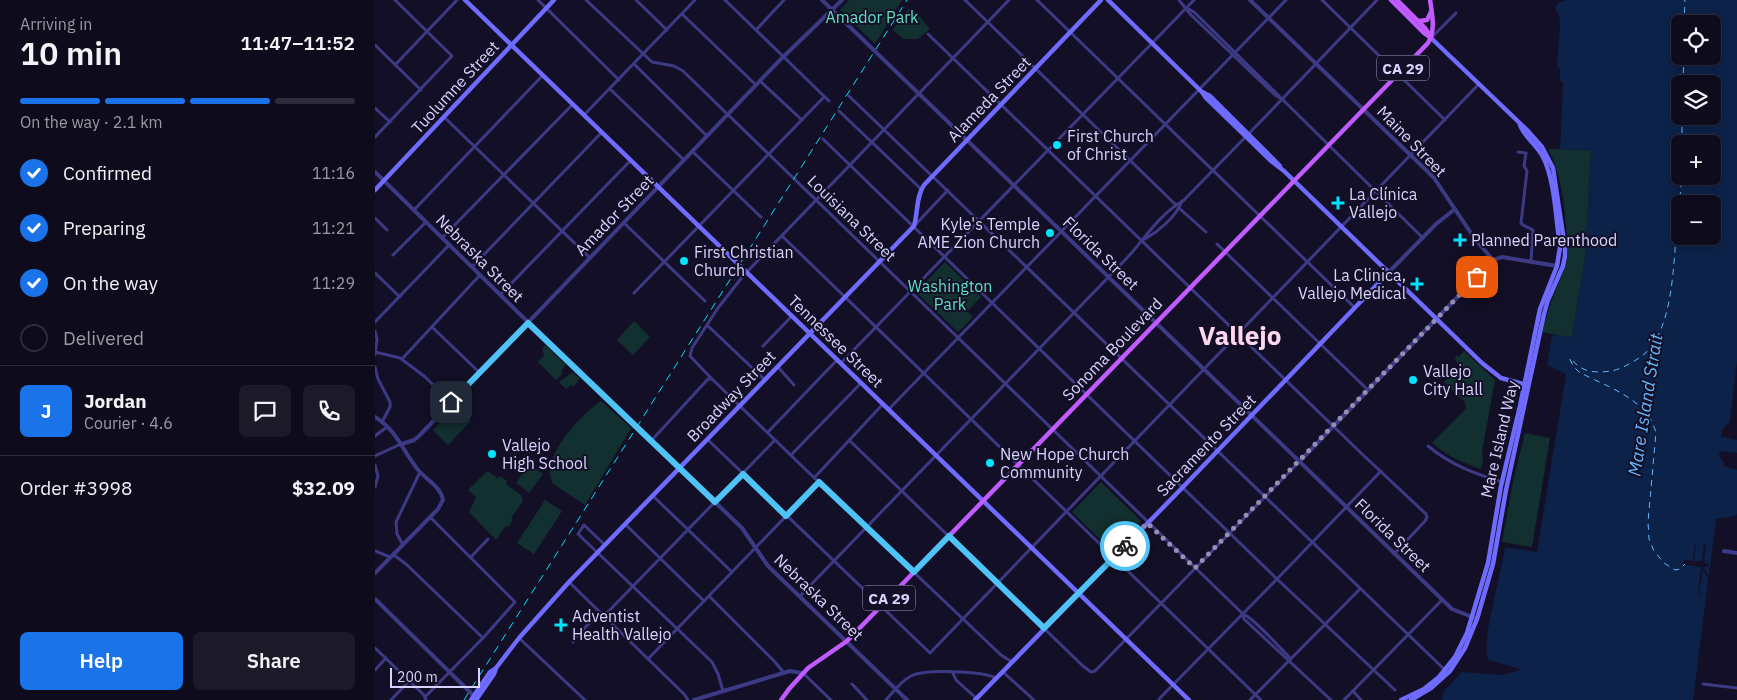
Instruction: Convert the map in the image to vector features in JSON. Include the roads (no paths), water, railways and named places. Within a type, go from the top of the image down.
[{"type":"main road","name":"Tennessee Street","points":[[465,0],[1189,700]]},
{"type":"main road","name":"Tuolumne Street","points":[[375,190],[445,118],[554,0]]},
{"type":"main road","name":"Alameda Street","points":[[921,189],[1101,0]]},
{"type":"main road","points":[[1108,0],[1201,90],[1210,96],[1247,135],[1274,158],[1284,171],[1496,375],[1506,380],[1527,385]]},
{"type":"main road","points":[[1391,0],[1431,38]]},
{"type":"main road","points":[[1397,0],[1418,21],[1431,38]]},
{"type":"main road","name":"CA 29","points":[[1430,0],[1431,38]]},
{"type":"main road","points":[[1418,21],[1427,20],[1431,11]]},
{"type":"main road","name":"Sonoma Boulevard","points":[[781,700],[802,673],[847,641],[1019,466],[1155,322],[1295,181],[1431,38]]},
{"type":"main road","name":"Mare Island Way","points":[[1401,700],[1424,689],[1445,670],[1459,651],[1467,633],[1488,563],[1502,482],[1546,307],[1565,248],[1555,175],[1545,156],[1523,133],[1520,124],[1431,38]]},
{"type":"main road","points":[[913,226],[921,189]]},
{"type":"main road","name":"Broadway Street","points":[[475,699],[491,672],[569,582],[913,226]]},
{"type":"main road","name":"Sacramento Street","points":[[975,699],[1001,675],[1010,663],[1252,416],[1389,272]]},
{"type":"main road","name":"Mare Island Way","points":[[1411,700],[1438,682],[1454,666],[1465,648],[1477,619],[1493,564],[1527,385]]},
{"type":"street","points":[[375,137],[452,56],[395,0]]},
{"type":"street","points":[[395,65],[457,0]]},
{"type":"street","points":[[538,0],[619,80]]},
{"type":"street","name":"Louisiana Street","points":[[586,0],[643,55],[655,64],[674,66],[683,71],[1243,614],[1244,619],[1331,700]]},
{"type":"street","points":[[636,0],[667,30]]},
{"type":"street","points":[[584,115],[695,0]]},
{"type":"street","points":[[756,30],[784,0]]},
{"type":"street","name":"Florida Street","points":[[822,0],[1442,600],[1452,609],[1477,619]]},
{"type":"street","name":"Amador Street","points":[[402,444],[416,438],[464,390],[658,186],[841,0]]},
{"type":"street","points":[[965,0],[1176,205]]},
{"type":"street","points":[[1009,0],[730,290],[692,348],[691,358],[814,478],[1010,663]]},
{"type":"street","points":[[1037,0],[1355,308]]},
{"type":"street","points":[[1179,0],[1191,14],[1234,53],[1275,95],[1282,99],[1423,238]]},
{"type":"street","points":[[768,432],[875,328],[1151,42],[1194,0]]},
{"type":"street","name":"Maine Street","points":[[1250,0],[1434,178],[1475,240],[1493,260]]},
{"type":"street","points":[[889,409],[1165,124],[1201,90],[1286,0]]},
{"type":"street","points":[[1322,0],[1445,120]]},
{"type":"street","points":[[1143,241],[1153,234],[1179,208],[1183,201],[1212,170],[1377,0]]},
{"type":"street","points":[[727,1],[829,101]]},
{"type":"street","points":[[1431,38],[1456,13]]},
{"type":"street","points":[[683,14],[757,85]]},
{"type":"street","points":[[928,34],[1421,509],[1427,517],[1394,554]]},
{"type":"street","points":[[375,45],[421,90]]},
{"type":"street","points":[[634,64],[707,136]]},
{"type":"street","points":[[413,210],[543,75]]},
{"type":"street","points":[[761,80],[802,120]]},
{"type":"street","points":[[707,439],[930,653],[1480,84]]},
{"type":"street","points":[[610,89],[684,160]]},
{"type":"street","points":[[849,96],[1445,670]]},
{"type":"street","points":[[634,293],[824,97]]},
{"type":"street","points":[[442,238],[573,104]]},
{"type":"street","points":[[375,108],[390,122]]},
{"type":"street","points":[[839,111],[921,189]]},
{"type":"street","points":[[445,118],[590,258]]},
{"type":"street","points":[[472,267],[602,132]]},
{"type":"street","points":[[823,139],[1277,579],[1395,690]]},
{"type":"street","points":[[693,151],[761,217]]},
{"type":"street","points":[[1517,152],[1526,153],[1524,166],[1527,170],[1521,223],[1533,230],[1531,261]]},
{"type":"street","points":[[500,295],[631,160]]},
{"type":"street","name":"Nebraska Street","points":[[375,172],[528,323],[742,528],[768,566],[907,700]]},
{"type":"street","name":"Broadway Street","points":[[913,226],[948,190]]},
{"type":"street","points":[[799,596],[1109,277],[1159,221],[1183,201]]},
{"type":"street","points":[[1179,208],[1206,232]]},
{"type":"street","name":"Sacramento Street","points":[[1389,272],[1439,221],[1455,209]]},
{"type":"street","points":[[375,218],[387,230]]},
{"type":"street","points":[[393,256],[426,222]]},
{"type":"street","points":[[624,223],[705,301]]},
{"type":"street","points":[[782,236],[1261,700]]},
{"type":"street","points":[[1217,244],[1368,390]]},
{"type":"street","points":[[375,322],[449,245]]},
{"type":"street","points":[[849,440],[1091,672],[1095,671],[1127,639],[1493,260],[1502,257],[1560,266]]},
{"type":"street","points":[[375,272],[400,297]]},
{"type":"street","points":[[401,359],[480,275]]},
{"type":"street","points":[[763,346],[792,316]]},
{"type":"street","points":[[707,325],[764,379]]},
{"type":"street","points":[[432,327],[480,373]]},
{"type":"street","points":[[375,331],[377,339],[375,353],[390,354],[401,359],[451,402]]},
{"type":"street","points":[[375,366],[377,379],[390,402],[390,407],[382,422]]},
{"type":"street","points":[[777,366],[794,385]]},
{"type":"street","points":[[651,441],[708,379],[712,379]]},
{"type":"street","points":[[791,455],[861,382]]},
{"type":"street","points":[[434,386],[451,390],[464,390]]},
{"type":"street","points":[[814,478],[883,404]]},
{"type":"street","points":[[375,417],[402,444],[420,472],[441,494],[442,502],[430,517],[375,573]]},
{"type":"street","points":[[375,436],[387,427]]},
{"type":"street","points":[[604,616],[775,440]]},
{"type":"street","points":[[375,456],[402,444]]},
{"type":"street","points":[[1428,446],[1439,456],[1470,472],[1508,483]]},
{"type":"street","points":[[375,465],[378,476],[375,488]]},
{"type":"street","points":[[403,545],[397,534],[396,522],[420,472]]},
{"type":"street","points":[[1159,699],[1381,472]]},
{"type":"street","points":[[648,659],[819,482]]},
{"type":"street","points":[[652,495],[732,572]]},
{"type":"street","points":[[375,648],[426,698],[515,604],[515,600],[430,517]]},
{"type":"street","points":[[625,524],[704,601]]},
{"type":"street","points":[[605,545],[584,525],[578,534],[712,662],[723,691]]},
{"type":"street","points":[[471,557],[488,539]]},
{"type":"street","points":[[375,551],[392,556],[406,564],[483,638]]},
{"type":"street","points":[[1724,551],[1737,553]]},
{"type":"street","points":[[569,582],[688,700]]},
{"type":"street","points":[[1250,700],[1360,589]]},
{"type":"street","points":[[709,596],[784,673]]},
{"type":"street","points":[[375,599],[475,699]]},
{"type":"street","points":[[1345,700],[1442,600]]},
{"type":"street","points":[[573,642],[600,612]]},
{"type":"street","points":[[519,638],[585,700]]},
{"type":"street","points":[[375,670],[387,658]]},
{"type":"street","points":[[695,700],[793,671],[802,673],[831,700]]},
{"type":"street","points":[[953,672],[956,680],[975,699]]},
{"type":"street","points":[[885,700],[908,677],[921,673],[953,672],[1001,675],[1034,700]]},
{"type":"street","points":[[391,700],[409,681]]},
{"type":"street","points":[[851,684],[867,700]]},
{"type":"street","points":[[1703,684],[1737,688]]},
{"type":"street","points":[[1353,691],[1361,700]]},
{"type":"water","name":"Mare Island Strait","points":[[1565,0],[1737,0],[1737,361],[1730,421],[1722,430],[1721,437],[1737,440],[1737,453],[1720,451],[1719,456],[1724,466],[1737,470],[1737,514],[1716,519],[1693,700],[1442,700],[1443,692],[1462,672],[1500,675],[1519,671],[1520,669],[1489,660],[1487,639],[1489,624],[1505,547],[1537,552],[1566,374],[1547,365],[1552,335],[1572,337],[1585,258],[1591,151],[1560,149],[1563,82],[1560,81],[1560,68],[1557,68],[1560,23],[1559,15],[1555,8],[1559,2]]},
{"type":"railway","points":[[464,700],[907,0]]},
{"type":"place","name":"First Church of Christ","points":[[1057,145]]},
{"type":"place","name":"La Clínica Vallejo","points":[[1338,203]]},
{"type":"place","name":"Kyle's Temple AME Zion Church","points":[[1050,233]]},
{"type":"place","name":"Planned Parenthood","points":[[1460,240]]},
{"type":"place","name":"First Christian Church","points":[[684,261]]},
{"type":"place","name":"La Clinica, Vallejo Medical","points":[[1417,284]]},
{"type":"place","name":"Vallejo City Hall","points":[[1413,380]]},
{"type":"place","name":"Vallejo High School","points":[[492,454]]},
{"type":"place","name":"New Hope Church Community","points":[[990,463]]},
{"type":"place","name":"Adventist Health Vallejo","points":[[561,625]]},
{"type":"district","name":"Vallejo","points":[[1240,335]]},
{"type":"park label","name":"Amador Park","points":[[872,17]]},
{"type":"park label","name":"Washington Park","points":[[950,295]]}]
